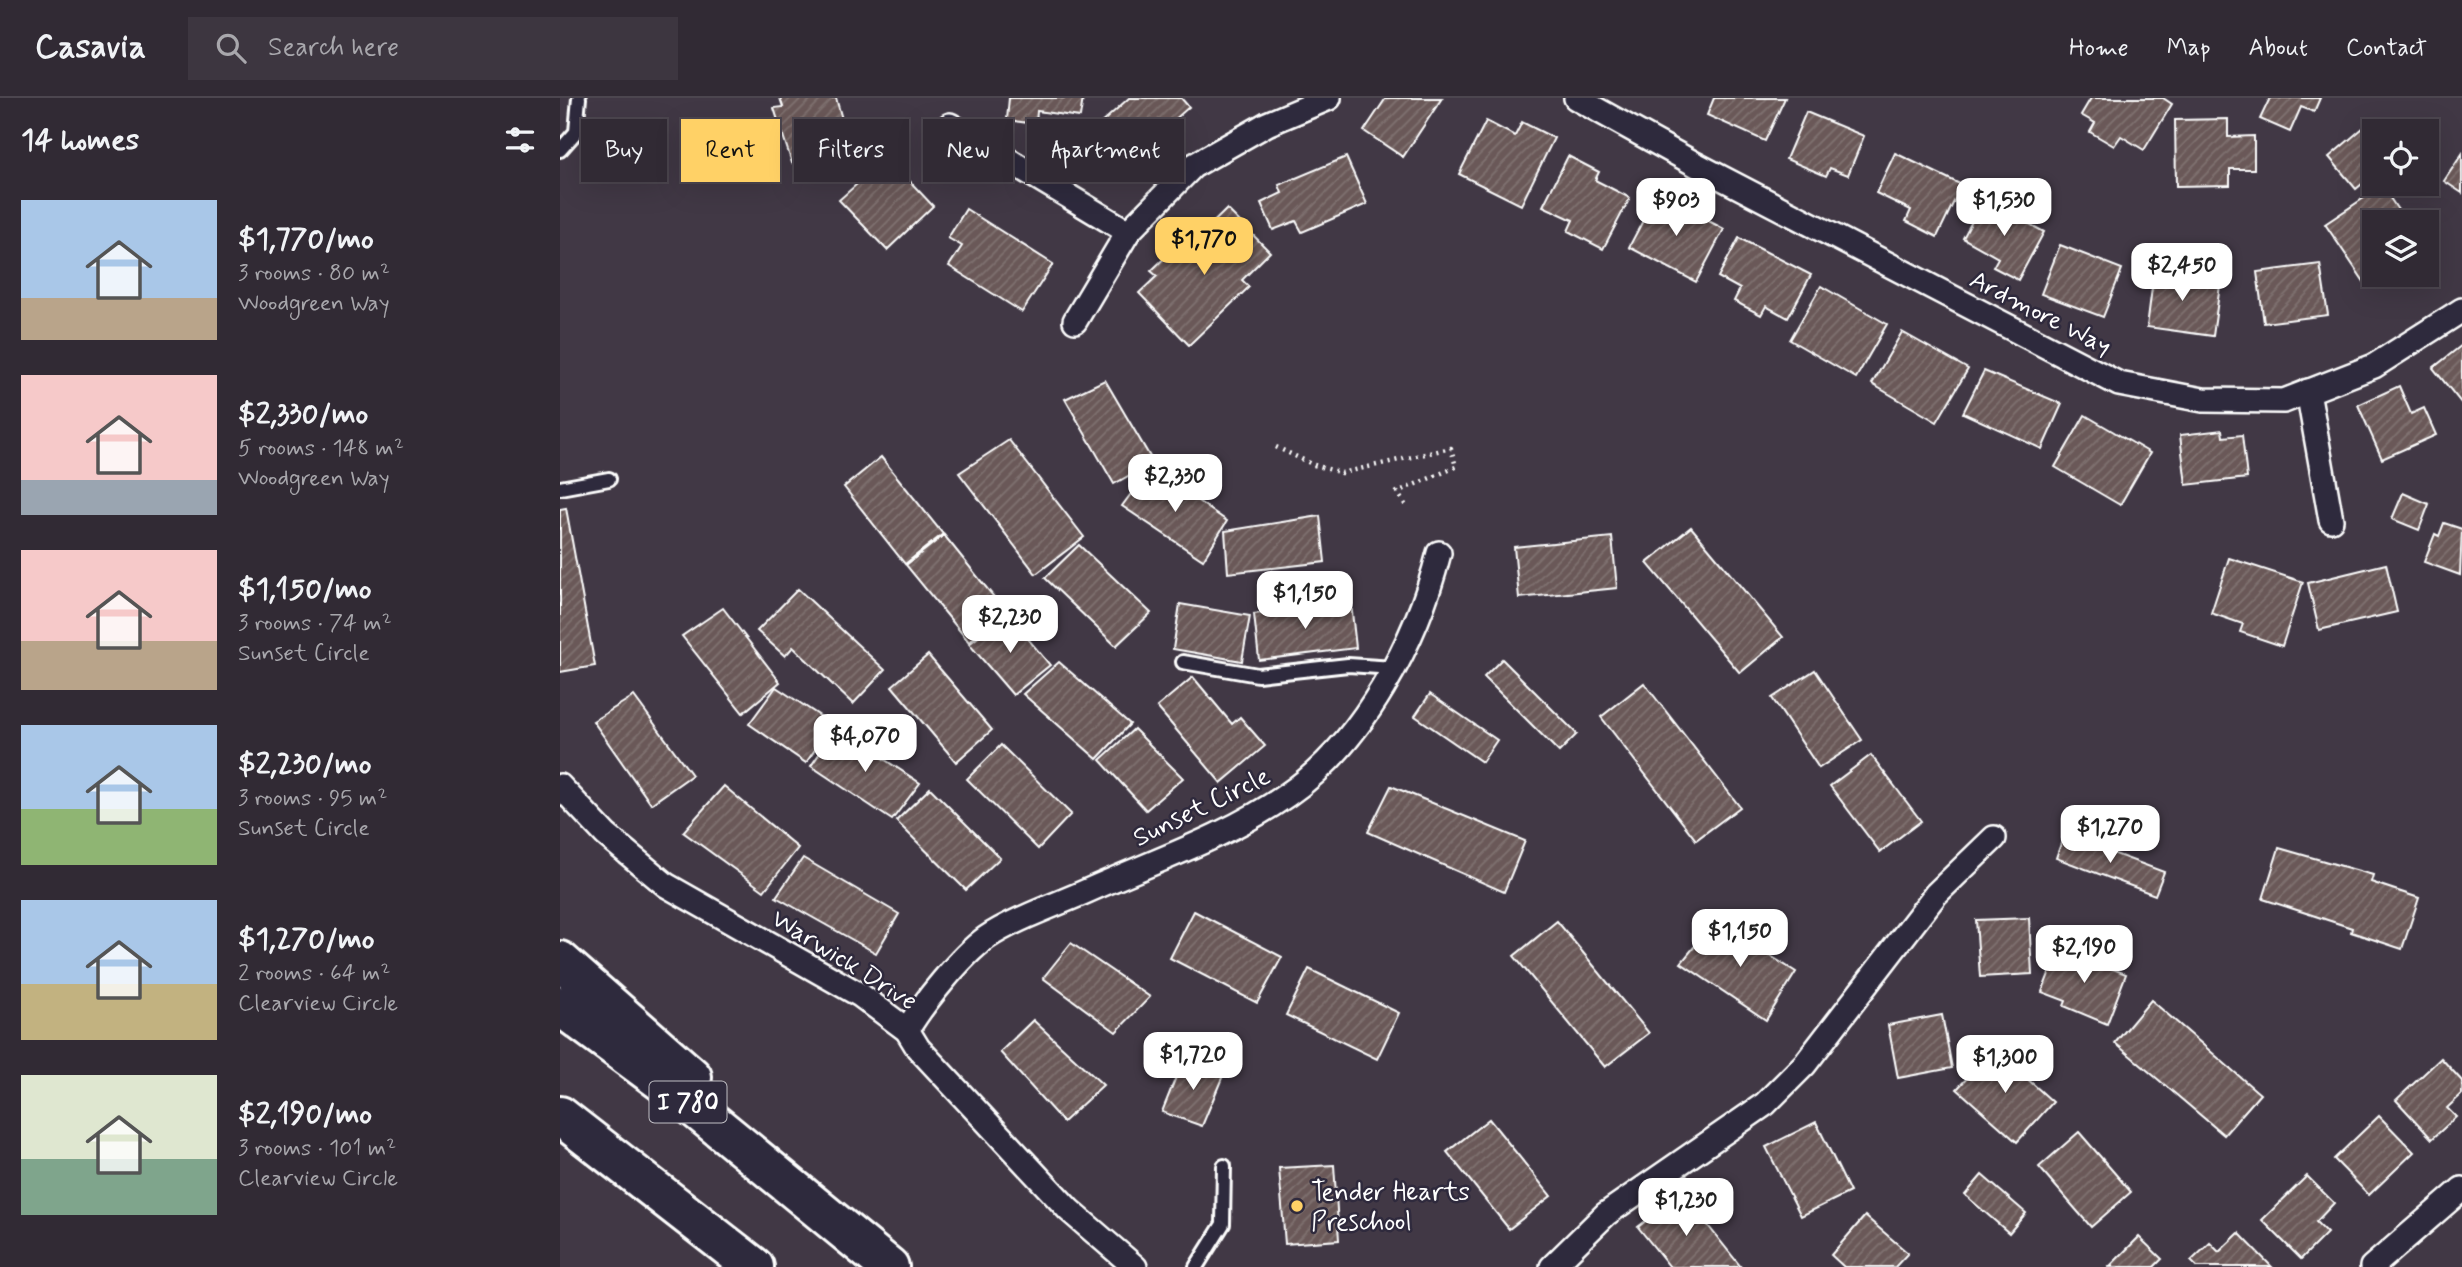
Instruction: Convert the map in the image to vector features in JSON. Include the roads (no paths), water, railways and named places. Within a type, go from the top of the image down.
[{"type":"highway","points":[[560,961],[681,1066],[812,1202]]},
{"type":"highway","name":"I 780","points":[[560,1006],[668,1086],[889,1267]]},
{"type":"highway","points":[[560,1116],[754,1267]]},
{"type":"street","points":[[1075,321],[1128,232],[1193,166],[1267,124],[1329,98]]},
{"type":"street","name":"Ardmore Way","points":[[1576,98],[1695,164],[2119,384],[2203,400],[2284,401],[2374,366],[2462,310]]},
{"type":"street","points":[[1013,163],[1128,232]]},
{"type":"street","points":[[2308,391],[2331,520]]},
{"type":"street","name":"Sunset Circle","points":[[908,1030],[924,1002],[986,938],[1234,826],[1288,795],[1338,752],[1362,720],[1394,667],[1432,579],[1439,553]]},
{"type":"street","name":"Warwick Drive","points":[[560,786],[606,835],[666,885],[860,995],[908,1030],[918,1048],[1069,1210],[1135,1267]]},
{"type":"street","points":[[1552,1267],[1606,1214],[1765,1104],[1805,1064],[1936,894],[1994,838]]},
{"type":"street","points":[[2372,1267],[2462,1189]]},
{"type":"lane","points":[[560,150],[576,132],[579,98]]},
{"type":"lane","points":[[560,488],[609,479]]},
{"type":"lane","points":[[1183,662],[1258,675],[1348,665],[1394,667]]},
{"type":"lane","points":[[1196,1267],[1223,1224],[1224,1166]]},
{"type":"place","name":"Tender Hearts Preschool","points":[[1297,1206]]}]
